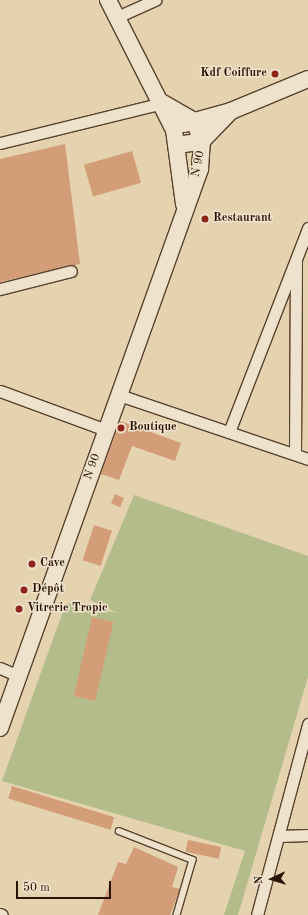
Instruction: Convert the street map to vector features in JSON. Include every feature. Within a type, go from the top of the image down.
[{"type":"street","name":"N 90","points":[[108,0],[163,103],[176,138],[184,205]]},
{"type":"street","points":[[117,17],[155,0]]},
{"type":"street","points":[[176,138],[194,121],[231,111],[308,79]]},
{"type":"street","points":[[0,143],[163,103],[194,121]]},
{"type":"street","points":[[176,138],[202,141],[231,111]]},
{"type":"street","name":"N 90","points":[[0,728],[119,395],[184,205],[200,169],[202,141],[194,121]]},
{"type":"street","points":[[228,432],[296,254],[308,228]]},
{"type":"street","points":[[295,454],[296,254]]},
{"type":"street","points":[[0,289],[71,271]]},
{"type":"street","points":[[0,391],[106,430]]},
{"type":"street","points":[[119,395],[308,459]]},
{"type":"street","points":[[0,668],[19,676]]},
{"type":"street","points":[[257,915],[280,836],[308,724]]},
{"type":"street","points":[[280,836],[308,834]]},
{"type":"lane","points":[[119,831],[193,860],[178,915]]},
{"type":"green space","points":[[134,495],[308,556],[308,677],[238,915],[224,915],[245,851],[2,781],[66,603],[118,613],[90,600]]},
{"type":"building","points":[[65,144],[80,264],[0,282],[0,159]]},
{"type":"building","points":[[132,151],[141,183],[93,197],[84,165]]},
{"type":"building","points":[[120,421],[181,443],[175,461],[132,446],[119,480],[101,474]]},
{"type":"building","points":[[115,494],[124,498],[120,507],[111,503]]},
{"type":"building","points":[[94,525],[112,531],[101,566],[83,560]]},
{"type":"building","points":[[92,617],[113,622],[95,701],[74,696]]},
{"type":"building","points":[[12,786],[114,817],[111,830],[8,798]]},
{"type":"building","points":[[188,840],[221,847],[219,859],[186,852]]},
{"type":"building","points":[[134,847],[178,867],[172,887],[180,889],[170,915],[98,915],[118,862],[126,864]]},
{"type":"place","name":"Kdf Coiffure","points":[[275,74]]},
{"type":"place","name":"Restaurant","points":[[205,219]]},
{"type":"place","name":"Boutique","points":[[121,428]]},
{"type":"place","name":"Cave","points":[[32,564]]},
{"type":"place","name":"Dépôt","points":[[24,590]]},
{"type":"place","name":"Vitrerie Tropic","points":[[19,609]]}]
